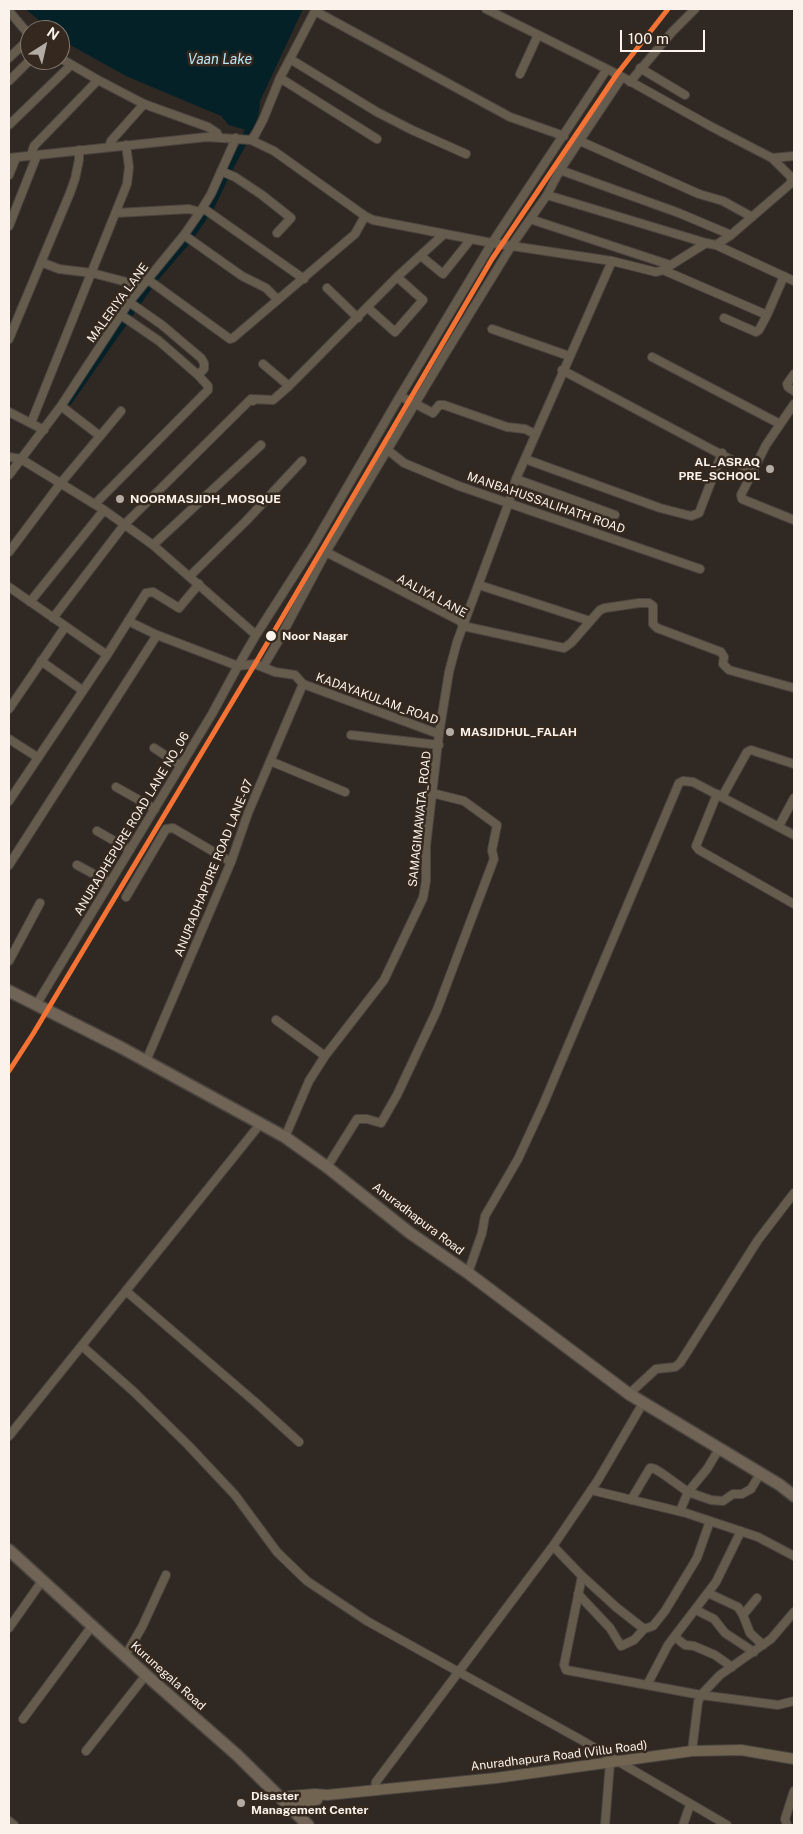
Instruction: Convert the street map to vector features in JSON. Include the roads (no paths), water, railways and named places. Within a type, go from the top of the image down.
[{"type":"highway","name":"Anuradhapura Road","points":[[9,991],[146,1061],[285,1138],[327,1167],[410,1233],[468,1273],[628,1394],[794,1496]]},
{"type":"highway","name":"Kurunegala Road","points":[[9,1550],[124,1656],[237,1755],[308,1825]]},
{"type":"main road","name":"Anuradhapura Road (Villu Road)","points":[[280,1797],[315,1794],[327,1795],[496,1778],[692,1751],[741,1750],[794,1759]]},
{"type":"main road","name":"Anuradhapura Road (Villu Road)","points":[[292,1808],[327,1795]]},
{"type":"street","points":[[486,9],[622,77],[772,158],[792,178],[790,184],[731,235],[716,245]]},
{"type":"street","points":[[630,82],[640,68],[695,9]]},
{"type":"street","points":[[251,140],[263,120],[280,78],[315,10],[510,117],[564,136]]},
{"type":"street","points":[[9,11],[20,25]]},
{"type":"street","points":[[520,74],[538,35]]},
{"type":"street","points":[[9,58],[20,47]]},
{"type":"street","points":[[290,59],[377,112],[466,154]]},
{"type":"street","points":[[9,125],[71,65],[144,104],[208,127],[217,133],[219,137]]},
{"type":"street","points":[[640,68],[685,95]]},
{"type":"street","points":[[9,81],[20,70]]},
{"type":"street","name":"ANURADHEPURE ROAD LANE NO_06","points":[[36,1005],[212,714],[256,635],[313,546],[492,243],[608,70]]},
{"type":"street","points":[[263,667],[326,552],[389,451],[512,245],[547,195],[560,170],[622,77]]},
{"type":"street","points":[[280,78],[377,139]]},
{"type":"street","points":[[9,226],[34,155],[34,146],[98,80]]},
{"type":"street","points":[[658,97],[666,84]]},
{"type":"street","points":[[109,147],[111,141],[144,104]]},
{"type":"street","points":[[9,175],[13,158],[207,137],[236,138],[251,140],[274,151],[373,220],[492,243],[612,261],[656,272],[706,243]]},
{"type":"street","name":"MALERIYA LANE","points":[[9,475],[61,406],[129,302],[202,210],[236,138]]},
{"type":"street","points":[[580,141],[699,194],[723,201],[752,217]]},
{"type":"street","points":[[31,423],[127,184],[129,167],[126,145]]},
{"type":"street","points":[[9,339],[76,179],[79,150]]},
{"type":"street","points":[[772,158],[794,156]]},
{"type":"street","points":[[560,170],[679,213],[731,235]]},
{"type":"street","points":[[221,171],[235,177],[262,195],[291,218],[277,233]]},
{"type":"street","points":[[547,195],[716,245],[794,281]]},
{"type":"street","points":[[116,213],[202,210],[304,279]]},
{"type":"street","points":[[147,279],[230,339],[304,279],[355,234],[366,216]]},
{"type":"street","points":[[530,219],[670,265]]},
{"type":"street","points":[[53,618],[124,524],[252,400],[273,400],[289,386],[444,234]]},
{"type":"street","points":[[184,235],[242,276],[266,288],[278,300]]},
{"type":"street","points":[[421,256],[443,274],[471,239]]},
{"type":"street","name":"SAMAGIMAWATA_ROAD","points":[[285,1138],[309,1081],[325,1056],[384,980],[423,898],[426,880],[426,846],[439,734],[449,672],[457,642],[516,479],[562,370],[612,261]]},
{"type":"street","points":[[41,262],[58,270],[92,273],[142,286]]},
{"type":"street","points":[[662,270],[766,315]]},
{"type":"street","points":[[724,318],[756,332],[759,330],[784,276]]},
{"type":"street","points":[[368,308],[395,332],[423,300],[397,278]]},
{"type":"street","points":[[327,288],[358,318]]},
{"type":"street","points":[[129,302],[162,325],[201,358],[204,363],[204,369],[198,375]]},
{"type":"street","points":[[95,504],[208,390],[208,386],[198,375],[159,341],[121,315]]},
{"type":"street","points":[[492,329],[569,356]]},
{"type":"street","points":[[652,357],[780,424]]},
{"type":"street","points":[[263,364],[289,386]]},
{"type":"street","points":[[562,370],[722,453],[754,472]]},
{"type":"street","points":[[794,374],[787,384],[794,391]]},
{"type":"street","points":[[400,396],[433,413],[439,405],[444,405],[507,427],[525,429],[535,434]]},
{"type":"street","points":[[794,404],[766,445],[741,495],[742,499],[794,520]]},
{"type":"street","points":[[61,406],[100,436]]},
{"type":"street","points":[[9,552],[60,484],[121,411]]},
{"type":"street","points":[[9,412],[44,430]]},
{"type":"street","points":[[153,545],[261,445]]},
{"type":"street","name":"MANBAHUSSALIHATH ROAD","points":[[389,451],[404,463],[460,486],[700,569]]},
{"type":"street","points":[[525,459],[660,508],[692,516],[700,513],[722,453]]},
{"type":"street","points":[[9,457],[21,459],[124,524],[190,576],[256,635]]},
{"type":"street","points":[[190,576],[247,520],[302,461]]},
{"type":"street","points":[[516,479],[615,515]]},
{"type":"street","points":[[30,602],[104,510]]},
{"type":"street","name":"AALIYA LANE","points":[[326,552],[460,621],[463,626],[564,648],[572,643],[590,621]]},
{"type":"street","points":[[9,801],[148,592],[160,595],[176,608],[179,608],[199,584]]},
{"type":"street","points":[[479,585],[590,621],[605,608],[639,602],[649,603],[653,606],[653,624],[656,628],[721,652],[724,657],[723,664],[729,670],[794,688]]},
{"type":"street","points":[[9,599],[11,589],[107,655]]},
{"type":"street","points":[[128,621],[158,635],[238,666]]},
{"type":"street","points":[[9,709],[65,627]]},
{"type":"street","points":[[9,865],[158,635]]},
{"type":"street","points":[[41,661],[82,690]]},
{"type":"street","name":"KADAYAKULAM_ROAD","points":[[238,666],[252,665],[275,672],[295,675],[303,684],[439,734]]},
{"type":"street","name":"ANURADHAPURE ROAD LANE-07","points":[[146,1061],[231,862],[248,813],[303,684]]},
{"type":"street","points":[[352,735],[439,745]]},
{"type":"street","points":[[9,739],[38,756]]},
{"type":"street","points":[[154,748],[180,765]]},
{"type":"street","points":[[794,764],[751,750],[747,752],[720,796],[696,846],[707,855],[794,904]]},
{"type":"street","points":[[270,761],[345,792]]},
{"type":"street","points":[[468,1273],[482,1233],[485,1216],[518,1159],[544,1105],[678,783],[683,781],[693,782],[794,835]]},
{"type":"street","points":[[116,787],[155,809]]},
{"type":"street","points":[[327,1167],[357,1119],[367,1119],[381,1123],[397,1094],[437,1010],[494,859],[492,850],[497,824],[464,801],[432,794]]},
{"type":"street","points":[[779,826],[794,798]]},
{"type":"street","points":[[126,897],[166,829],[173,828],[231,862]]},
{"type":"street","points":[[97,831],[130,850]]},
{"type":"street","points":[[77,865],[110,883]]},
{"type":"street","points":[[9,962],[40,903]]},
{"type":"street","points":[[276,1020],[325,1056]]},
{"type":"street","points":[[9,1436],[261,1123]]},
{"type":"street","points":[[628,1394],[656,1368],[675,1367],[680,1363],[758,1240],[794,1193]]},
{"type":"street","points":[[126,1291],[299,1442]]},
{"type":"street","points":[[82,1346],[133,1391],[188,1445],[235,1495],[277,1552],[307,1581],[367,1621],[459,1672],[614,1763],[727,1825]]},
{"type":"street","points":[[375,1790],[376,1782],[553,1546],[591,1490],[643,1404]]},
{"type":"street","points":[[680,1511],[688,1492],[707,1469],[719,1449]]},
{"type":"street","points":[[630,1500],[650,1468],[664,1474],[688,1492],[711,1500],[723,1501],[733,1494],[742,1494],[751,1489],[760,1474]]},
{"type":"street","points":[[591,1490],[680,1511],[772,1543],[794,1556]]},
{"type":"street","points":[[578,1594],[610,1628],[621,1646],[634,1640],[644,1629],[653,1626],[682,1584],[697,1558],[710,1521]]},
{"type":"street","points":[[647,1685],[668,1645],[716,1582],[741,1532]]},
{"type":"street","points":[[553,1546],[582,1576],[644,1629]]},
{"type":"street","points":[[124,1656],[142,1627],[166,1575]]},
{"type":"street","points":[[582,1576],[564,1665],[566,1670],[701,1695],[778,1705],[794,1701]]},
{"type":"street","points":[[9,1628],[42,1580]]},
{"type":"street","points":[[708,1593],[738,1607],[750,1633],[763,1645]]},
{"type":"street","points":[[743,1615],[758,1598]]},
{"type":"street","points":[[696,1610],[714,1619],[725,1633],[754,1652]]},
{"type":"street","points":[[692,1751],[698,1702],[708,1685],[771,1639],[794,1612]]},
{"type":"street","points":[[23,1719],[92,1626]]},
{"type":"street","points":[[675,1637],[685,1645],[694,1646],[714,1655],[732,1667]]},
{"type":"street","points":[[86,1751],[146,1675]]},
{"type":"street","points":[[605,1825],[614,1763]]},
{"type":"street","points":[[787,1825],[785,1819],[794,1791]]},
{"type":"street","points":[[683,1825],[690,1805]]},
{"type":"street","points":[[9,1821],[14,1825]]},
{"type":"water","name":"Vaan Lake","points":[[25,9],[303,9],[260,101],[259,113],[253,130],[229,125],[221,116],[126,76],[72,46],[70,44],[70,20],[39,20]]},
{"type":"waterway","points":[[246,134],[248,129]]},
{"type":"waterway","points":[[229,170],[243,144]]},
{"type":"waterway","points":[[211,208],[225,178]]},
{"type":"waterway","points":[[192,235],[205,216]]},
{"type":"waterway","points":[[155,279],[187,242]]},
{"type":"waterway","points":[[138,303],[149,287]]},
{"type":"waterway","points":[[129,316],[132,311]]},
{"type":"waterway","points":[[66,403],[69,402],[124,323]]},
{"type":"place","name":"AL_ASRAQ PRE_SCHOOL","points":[[770,469]]},
{"type":"place","name":"NOORMASJIDH_MOSQUE","points":[[120,499]]},
{"type":"place","name":"Noor Nagar","points":[[271,636]]},
{"type":"place","name":"MASJIDHUL_FALAH","points":[[450,732]]},
{"type":"place","name":"Disaster Management Center","points":[[241,1803]]}]
